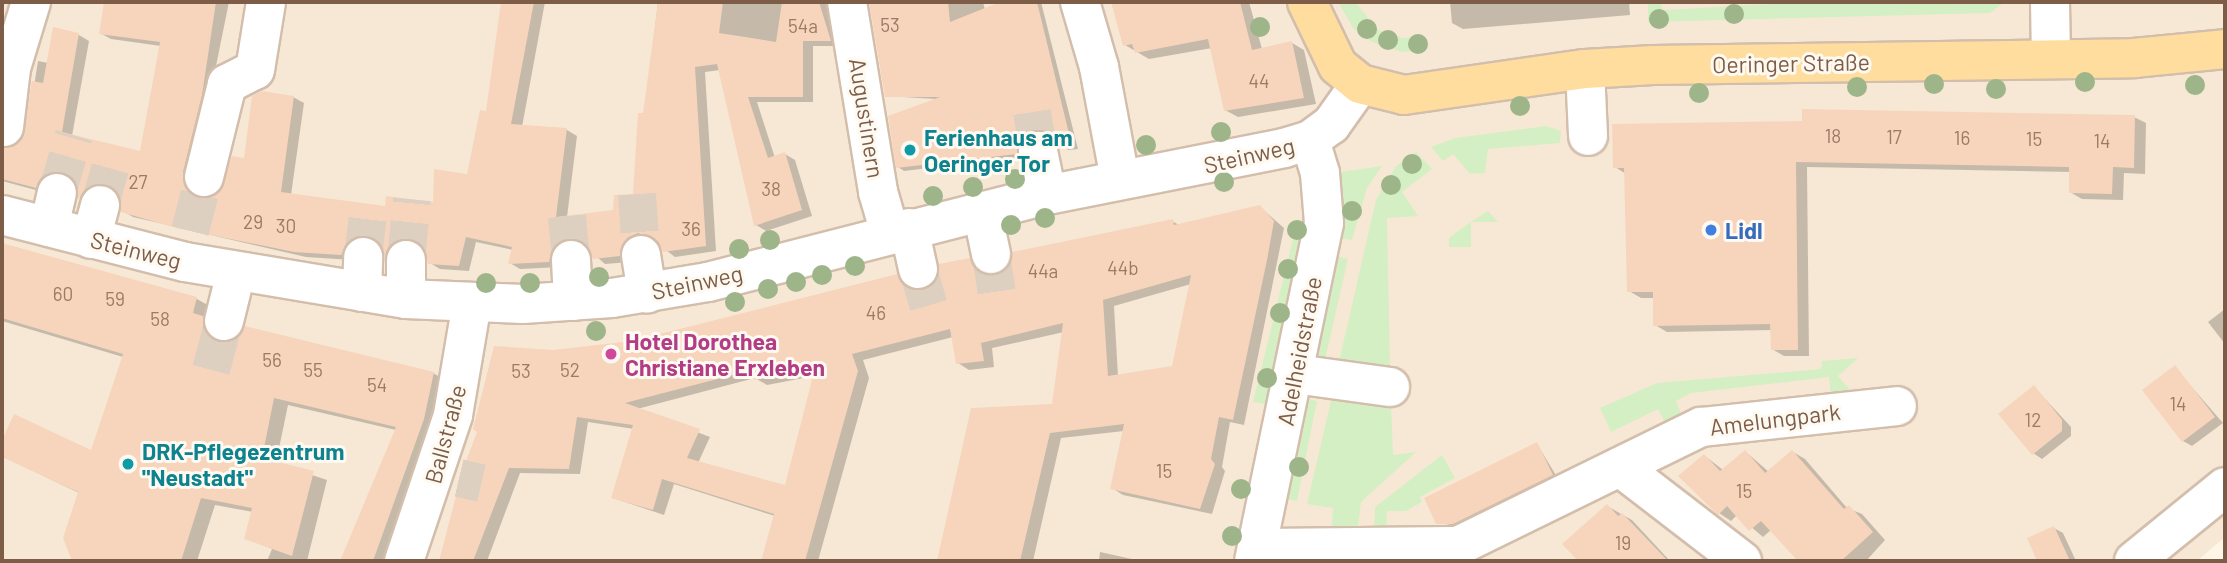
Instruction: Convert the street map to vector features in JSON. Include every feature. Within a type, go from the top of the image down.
[{"type":"main road","points":[[1307,2],[1328,52],[1360,84]]},
{"type":"main road","name":"Oeringer Straße","points":[[1360,84],[1423,94],[1585,68],[2134,58],[2225,49]]},
{"type":"street","points":[[4,127],[11,68],[31,2]]},
{"type":"street","points":[[204,177],[227,84],[255,70],[266,2]]},
{"type":"street","name":"Augustinern","points":[[847,2],[878,192],[918,269]]},
{"type":"street","points":[[1080,2],[1099,67],[1121,179]]},
{"type":"street","points":[[2050,2],[2051,58]]},
{"type":"street","points":[[1585,68],[1588,136]]},
{"type":"street","name":"Steinweg","points":[[2,215],[53,211],[188,247],[236,272],[363,274],[406,299],[472,303],[573,301],[647,294],[708,282],[1047,195],[1121,179],[1208,166],[1310,140],[1336,118],[1360,84]]},
{"type":"street","name":"Adelheidstraße","points":[[1256,554],[1324,223],[1320,173],[1310,140]]},
{"type":"street","points":[[1038,151],[1047,195]]},
{"type":"street","points":[[982,211],[991,254]]},
{"type":"street","points":[[641,255],[647,294]]},
{"type":"street","points":[[406,260],[406,299]]},
{"type":"street","points":[[570,260],[573,301]]},
{"type":"street","points":[[224,321],[236,272]]},
{"type":"street","name":"Ballstraße","points":[[404,561],[448,475],[472,303]]},
{"type":"street","points":[[1295,374],[1390,387]]},
{"type":"street","name":"Amelungpark","points":[[1256,554],[1441,549],[1486,551],[1620,467],[1712,424],[1897,406]]},
{"type":"street","points":[[1620,467],[1742,561]]},
{"type":"street","points":[[2134,561],[2225,487]]},
{"type":"shaded area","points":[[2,2],[2225,2],[2225,537],[2197,561],[2,561]]},
{"type":"green space","points":[[1338,2],[1355,2],[1378,30],[1403,38],[1424,38],[1424,50],[1402,52],[1372,42],[1353,28]]},
{"type":"green space","points":[[1648,2],[1661,2],[1662,10],[1810,2],[2005,2],[1990,13],[1648,22]]},
{"type":"green space","points":[[1546,126],[1561,131],[1560,143],[1488,149],[1485,173],[1470,174],[1453,154],[1443,161],[1431,147],[1455,138]]},
{"type":"green space","points":[[1416,152],[1432,169],[1402,192],[1418,216],[1387,218],[1390,371],[1338,366],[1376,200],[1396,166]]},
{"type":"green space","points":[[1382,166],[1367,188],[1352,240],[1338,238],[1340,172]]},
{"type":"green space","points":[[1488,211],[1498,222],[1471,222],[1471,247],[1449,247],[1449,238],[1469,223]]},
{"type":"green space","points":[[1295,231],[1304,233],[1265,404],[1253,402]]},
{"type":"green space","points":[[1335,256],[1348,259],[1324,364],[1313,361]]},
{"type":"green space","points":[[1858,358],[1838,376],[1851,391],[1831,399],[1829,377],[1691,393],[1676,401],[1684,420],[1668,428],[1658,409],[1611,432],[1600,408],[1657,383],[1821,369],[1822,361]]},
{"type":"green space","points":[[1305,398],[1317,401],[1297,501],[1285,499]]},
{"type":"green space","points":[[1331,401],[1391,404],[1393,455],[1416,452],[1361,502],[1357,536],[1331,537],[1333,508],[1307,504]]},
{"type":"green space","points":[[1442,455],[1455,478],[1420,497],[1422,502],[1406,511],[1387,511],[1386,538],[1374,537],[1375,507]]},
{"type":"building","points":[[104,2],[216,2],[202,95],[183,172],[189,193],[209,198],[220,192],[232,156],[244,158],[252,96],[262,91],[294,96],[281,192],[385,206],[386,196],[433,202],[434,169],[467,174],[480,110],[486,111],[501,2],[534,2],[511,124],[567,128],[556,217],[613,210],[614,195],[633,194],[638,113],[643,113],[658,2],[723,2],[719,33],[776,42],[782,2],[819,2],[831,41],[803,41],[803,97],[748,97],[768,158],[785,152],[802,210],[754,226],[717,64],[695,67],[706,246],[663,252],[658,241],[638,233],[627,238],[620,256],[593,259],[582,241],[569,238],[552,249],[549,262],[508,264],[512,247],[466,237],[459,266],[428,264],[425,249],[407,238],[395,241],[385,257],[382,246],[364,235],[352,238],[341,255],[294,252],[176,228],[121,212],[121,199],[105,184],[94,184],[78,199],[78,186],[63,172],[50,172],[36,188],[2,179],[2,149],[22,139],[32,81],[43,83],[53,27],[79,33],[62,132],[140,151],[160,42],[99,34]]},
{"type":"building","points":[[869,2],[948,2],[950,22],[1000,2],[1037,2],[1072,146],[1060,148],[1054,136],[1034,130],[1023,135],[1017,154],[896,168],[888,116],[940,97],[885,97]]},
{"type":"building","points":[[1111,2],[1240,2],[1252,50],[1292,41],[1304,98],[1224,111],[1208,39],[1135,53],[1132,44],[1123,46]]},
{"type":"building","name":"Lidl","points":[[1802,109],[2135,115],[2134,168],[2113,167],[2112,194],[2069,193],[2069,167],[1796,162],[1798,350],[1771,350],[1770,324],[1653,326],[1653,292],[1627,292],[1624,168],[1613,168],[1612,124],[1802,121]]},
{"type":"building","points":[[1260,205],[1274,221],[1233,420],[1219,417],[1211,459],[1215,464],[1200,509],[1110,489],[1124,424],[1050,433],[1020,561],[937,561],[971,408],[1052,404],[1063,323],[981,343],[984,361],[956,364],[950,329],[852,354],[858,371],[805,561],[761,561],[774,514],[662,479],[653,510],[611,498],[633,425],[577,417],[569,469],[509,468],[473,561],[439,561],[463,469],[477,432],[473,429],[494,346],[553,350],[632,341],[897,274],[911,290],[922,290],[933,285],[939,264],[970,258],[975,269],[995,275],[1006,270],[1012,252],[1173,219],[1174,225]],"holes":[[[1191,275],[1172,366],[1108,376],[1103,300]],[[815,368],[785,485],[687,458],[700,429],[625,403],[752,370],[754,380]]]},
{"type":"building","points":[[2,243],[197,297],[193,313],[203,316],[203,328],[218,342],[231,342],[245,326],[434,372],[424,419],[373,561],[340,561],[396,427],[274,398],[262,458],[314,471],[292,556],[244,539],[252,508],[201,498],[181,561],[72,561],[63,538],[78,492],[2,457],[2,440],[14,414],[91,450],[123,354],[2,318]]},
{"type":"building","points":[[2175,365],[2215,417],[2182,442],[2142,390]]},
{"type":"building","points":[[2034,385],[2062,420],[2062,431],[2032,455],[1998,414]]},
{"type":"building","points":[[1537,442],[1553,475],[1453,524],[1436,524],[1424,498]]},
{"type":"building","points":[[1745,450],[1765,473],[1792,450],[1844,509],[1849,505],[1873,532],[1841,561],[1798,561],[1761,521],[1749,531],[1727,506],[1718,515],[1678,476],[1704,454],[1720,471]]},
{"type":"building","points":[[1607,504],[1618,516],[1622,513],[1668,561],[1578,561],[1562,544]]},
{"type":"building","points":[[2054,526],[2070,561],[2037,561],[2027,538]]},
{"type":"tunnel","points":[[1032,112],[1038,151]]},
{"type":"tunnel","points":[[57,193],[74,135]]},
{"type":"tunnel","points":[[100,205],[114,154]]},
{"type":"tunnel","points":[[190,231],[204,177]]},
{"type":"tunnel","points":[[637,194],[641,255]]},
{"type":"tunnel","points":[[406,260],[412,199]]},
{"type":"tunnel","points":[[363,257],[369,207]]},
{"type":"tunnel","points":[[567,216],[571,260]]},
{"type":"tunnel","points":[[991,254],[997,294]]},
{"type":"tunnel","points":[[918,269],[933,321]]},
{"type":"tunnel","points":[[211,370],[224,321]]},
{"type":"tunnel","points":[[459,478],[481,483]]},
{"type":"place","name":"Ferienhaus am Oeringer Tor","points":[[910,150]]},
{"type":"place","name":"Lidl","points":[[1711,230]]},
{"type":"place","name":"Hotel Dorothea Christiane Erxleben","points":[[611,354]]},
{"type":"place","name":"DRK-Pflegezentrum \"Neustadt\"","points":[[128,464]]}]
